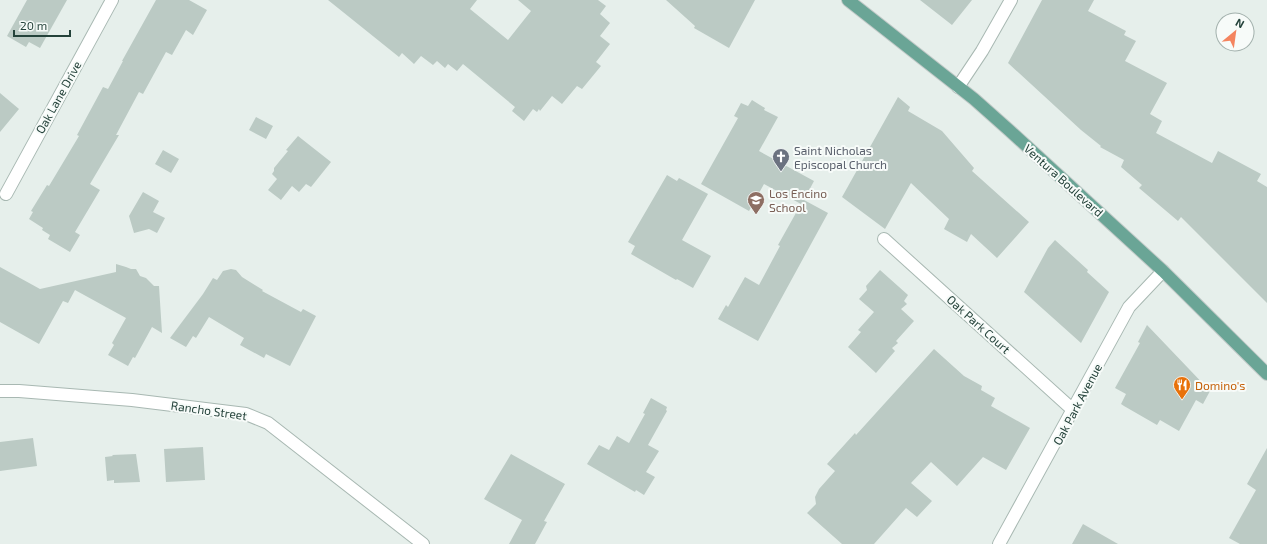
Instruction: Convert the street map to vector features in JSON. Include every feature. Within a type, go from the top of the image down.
[{"type":"main road","name":"Ventura Boulevard","points":[[848,0],[958,87],[1010,131],[1162,271],[1267,374]]},
{"type":"street","name":"Oak Lane Drive","points":[[6,194],[112,0]]},
{"type":"street","points":[[958,87],[982,51],[1011,0]]},
{"type":"street","name":"Oak Park Court","points":[[884,239],[1073,410]]},
{"type":"street","name":"Oak Park Avenue","points":[[999,544],[1129,307],[1162,271]]},
{"type":"street","name":"Rancho Street","points":[[0,391],[19,391],[132,400],[246,414],[268,424],[423,544]]},
{"type":"building","points":[[27,0],[67,0],[40,48],[29,42],[26,47],[7,36]]},
{"type":"building","points":[[156,0],[189,0],[207,10],[193,35],[186,30],[172,55],[166,52],[143,94],[139,92],[116,135],[119,135],[90,184],[100,190],[75,232],[80,235],[70,252],[48,239],[50,235],[42,230],[43,228],[29,219],[33,212],[31,211],[47,185],[49,186],[79,136],[77,135],[103,87],[108,89]]},
{"type":"building","points":[[328,0],[477,0],[470,9],[508,40],[531,11],[518,0],[598,0],[606,6],[600,14],[610,23],[600,36],[610,44],[596,62],[601,66],[582,89],[577,86],[562,104],[552,96],[540,111],[539,109],[537,112],[533,109],[524,121],[512,111],[515,107],[463,64],[457,71],[448,64],[445,68],[437,61],[433,65],[421,56],[414,64],[402,53],[399,57]]},
{"type":"building","points":[[666,0],[755,0],[729,48],[694,28],[695,26]]},
{"type":"building","points":[[920,0],[972,0],[952,25]]},
{"type":"building","points":[[1042,0],[1094,0],[1088,11],[1126,31],[1124,35],[1136,41],[1125,61],[1167,83],[1150,114],[1162,121],[1156,133],[1212,163],[1218,151],[1261,174],[1257,181],[1267,187],[1267,303],[1181,217],[1178,221],[1139,188],[1142,185],[1121,167],[1124,160],[1100,147],[1101,146],[1081,130],[1008,63]]},
{"type":"building","points":[[0,93],[19,109],[0,132]]},
{"type":"building","points":[[898,97],[910,107],[908,111],[942,131],[974,168],[972,171],[1029,222],[997,258],[971,234],[967,242],[944,229],[949,219],[911,183],[885,229],[842,197]]},
{"type":"building","points":[[752,100],[765,108],[764,110],[778,117],[759,151],[814,181],[804,200],[828,213],[758,341],[718,319],[726,305],[728,307],[745,277],[759,285],[780,246],[778,245],[801,204],[764,184],[749,211],[701,184],[738,118],[734,116],[741,103],[748,106]]},
{"type":"building","points":[[256,117],[273,126],[266,139],[249,130]]},
{"type":"building","points":[[298,136],[331,162],[311,187],[306,184],[299,192],[292,186],[281,200],[268,190],[277,179],[272,174],[274,168],[288,151],[286,150]]},
{"type":"building","points":[[163,150],[179,159],[171,173],[155,164]]},
{"type":"building","points":[[667,175],[677,181],[679,178],[708,194],[682,240],[711,256],[693,288],[631,254],[635,246],[628,242]]},
{"type":"building","points":[[143,192],[159,201],[153,212],[165,218],[157,233],[149,229],[134,233],[129,216]]},
{"type":"building","points":[[1055,240],[1088,270],[1087,272],[1109,292],[1081,343],[1024,292],[1048,248]]},
{"type":"building","points":[[116,264],[131,269],[136,269],[140,276],[146,278],[154,286],[159,286],[162,333],[152,327],[135,358],[133,357],[128,366],[108,355],[114,345],[112,343],[126,318],[75,290],[68,303],[63,301],[39,344],[0,322],[0,267],[40,289],[116,272]]},
{"type":"building","points":[[231,269],[236,270],[242,277],[263,290],[262,291],[301,312],[303,309],[316,316],[290,366],[266,354],[264,358],[240,345],[244,338],[209,317],[196,338],[193,336],[186,347],[170,338],[213,278],[217,280],[223,271]]},
{"type":"building","points":[[880,270],[908,295],[904,301],[907,304],[901,309],[914,321],[896,341],[898,343],[892,348],[895,351],[876,373],[848,347],[861,332],[858,330],[874,312],[859,299],[867,290],[866,286]]},
{"type":"building","points":[[1147,325],[1210,391],[1203,404],[1196,400],[1179,431],[1160,420],[1157,425],[1121,404],[1126,394],[1115,388],[1140,343],[1138,342]]},
{"type":"building","points":[[934,349],[964,376],[982,386],[981,390],[995,398],[991,406],[1030,428],[1006,470],[983,457],[957,486],[931,462],[911,483],[932,501],[917,517],[906,508],[874,544],[842,544],[807,513],[816,504],[815,497],[819,489],[835,471],[827,464],[855,433],[856,435]]},
{"type":"building","points":[[651,398],[667,407],[667,411],[648,445],[659,451],[646,472],[655,477],[644,495],[636,490],[635,492],[587,464],[599,445],[609,450],[617,436],[629,443],[645,414],[643,413]]},
{"type":"building","points":[[33,438],[37,466],[0,471],[0,442]]},
{"type":"building","points":[[203,447],[205,480],[166,482],[164,449]]},
{"type":"building","points":[[1267,448],[1267,544],[1240,544],[1229,538],[1256,490],[1247,484]]},
{"type":"building","points":[[136,454],[140,482],[114,483],[114,480],[107,481],[105,457],[113,456],[112,455]]},
{"type":"building","points":[[511,454],[565,484],[544,521],[547,522],[535,544],[509,544],[522,520],[484,499]]},
{"type":"building","points":[[1083,524],[1118,544],[1072,544]]},
{"type":"place","name":"Saint Nicholas Episcopal Church","points":[[781,172]]},
{"type":"place","name":"Los Encino School","points":[[756,215]]},
{"type":"place","name":"Domino's","points":[[1182,400]]}]
